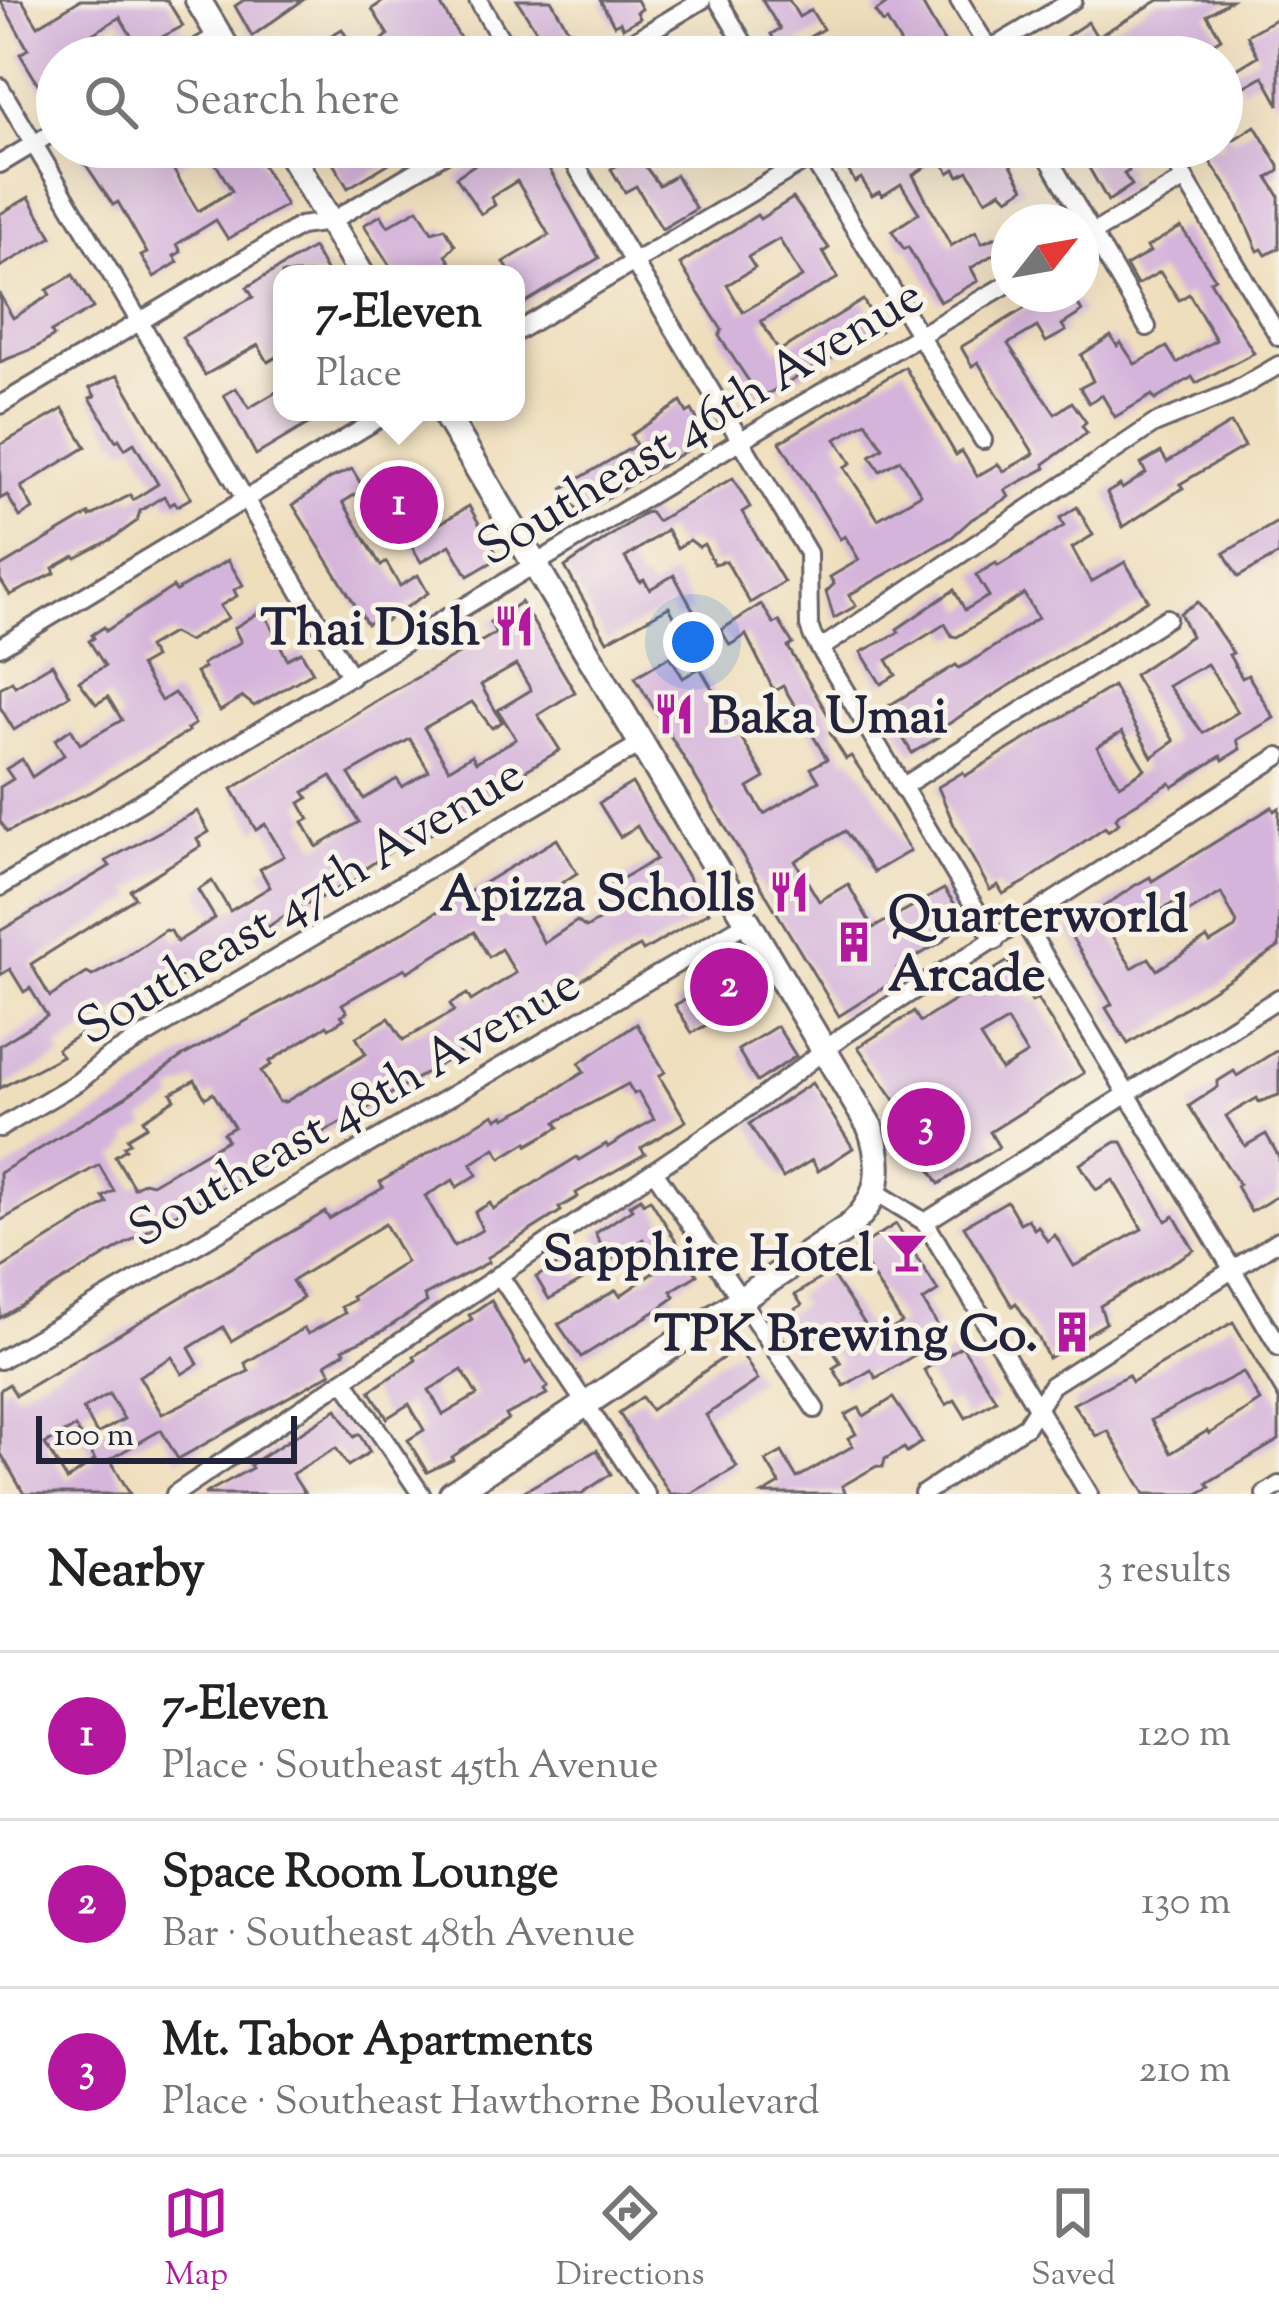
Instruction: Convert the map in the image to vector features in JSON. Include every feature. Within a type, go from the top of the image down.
[{"type":"main road","points":[[198,0],[220,36]]},
{"type":"main road","points":[[298,168],[356,265]]},
{"type":"main road","points":[[449,421],[825,1052],[875,1142],[880,1162],[869,1207],[847,1228],[452,1494]]},
{"type":"street","points":[[478,0],[499,36]]},
{"type":"street","points":[[642,36],[702,0]]},
{"type":"street","points":[[718,0],[739,36]]},
{"type":"street","points":[[959,0],[977,36]]},
{"type":"street","points":[[1016,36],[1073,0]]},
{"type":"street","points":[[0,87],[36,147]]},
{"type":"street","points":[[0,164],[34,144]]},
{"type":"street","points":[[48,168],[351,677]]},
{"type":"street","points":[[0,405],[299,226],[330,222],[421,168]]},
{"type":"street","points":[[578,168],[808,553],[808,626],[995,940]]},
{"type":"street","points":[[525,327],[786,168]]},
{"type":"street","points":[[825,168],[983,440]]},
{"type":"street","points":[[1052,168],[1070,204]]},
{"type":"street","points":[[1178,168],[1279,337]]},
{"type":"street","points":[[1099,230],[1185,179]]},
{"type":"street","points":[[1099,255],[1147,327]]},
{"type":"street","name":"Southeast 46th Avenue","points":[[0,886],[991,294]]},
{"type":"street","points":[[820,649],[1154,424],[1233,392],[1279,365]]},
{"type":"street","points":[[0,646],[375,421]]},
{"type":"street","points":[[902,787],[1167,618]]},
{"type":"street","name":"Southeast 47th Avenue","points":[[0,1128],[79,1082],[106,1058],[642,743]]},
{"type":"street","points":[[175,1494],[654,1171],[846,1034],[1279,756]]},
{"type":"street","name":"Southeast 48th Avenue","points":[[0,1360],[748,922]]},
{"type":"street","points":[[1024,922],[1279,1347]]},
{"type":"street","points":[[925,1222],[1279,998]]},
{"type":"street","points":[[654,1171],[815,1408]]},
{"type":"street","points":[[876,1192],[925,1222],[1089,1494]]},
{"type":"street","points":[[923,1494],[1026,1426],[1052,1385],[1279,1240]]},
{"type":"street","points":[[499,1275],[646,1494]]},
{"type":"street","points":[[344,1380],[421,1494]]},
{"type":"street","points":[[1265,1494],[1279,1485]]},
{"type":"building","points":[[0,0],[22,0],[38,26],[80,0],[167,0],[183,26],[164,36],[131,36],[120,17],[89,36],[36,36],[36,81],[20,54],[28,49]]},
{"type":"building","points":[[244,0],[303,0],[252,36],[235,6]]},
{"type":"building","points":[[385,0],[438,0],[459,36],[387,36],[372,9]]},
{"type":"building","points":[[517,0],[551,0],[572,36],[540,36]]},
{"type":"building","points":[[600,0],[637,0],[640,18],[623,28],[620,22],[614,25]]},
{"type":"building","points":[[762,0],[789,0],[799,17],[811,10],[823,29],[811,36],[772,36],[780,29]]},
{"type":"building","points":[[892,0],[920,0],[941,36],[896,36],[875,12]]},
{"type":"building","points":[[1159,0],[1231,0],[1207,15],[1220,36],[1099,36]]},
{"type":"building","points":[[1279,17],[1279,105],[1263,76],[1243,87],[1243,65],[1258,56],[1247,35]]},
{"type":"building","points":[[1088,22],[1096,36],[1067,36]]},
{"type":"building","points":[[1255,126],[1279,166],[1268,178],[1279,196],[1279,248],[1266,255],[1258,251],[1234,197],[1214,168],[1243,168],[1243,134]]},
{"type":"building","points":[[88,168],[175,168],[198,211],[232,191],[218,168],[264,168],[286,205],[228,239],[216,220],[177,244],[181,252],[174,256],[178,262],[154,277],[141,256],[147,253],[118,202],[113,205]]},
{"type":"building","points":[[336,168],[381,168],[348,188]]},
{"type":"building","points":[[470,168],[549,168],[599,258],[525,303],[525,265],[504,262],[549,235],[517,181],[491,197],[495,205],[481,214],[456,177]]},
{"type":"building","points":[[646,168],[659,185],[676,175],[696,209],[662,229],[636,186],[625,192],[611,169]]},
{"type":"building","points":[[847,168],[924,168],[913,175],[951,246],[976,231],[982,243],[991,239],[991,256],[971,268],[978,281],[940,302],[908,247],[904,249],[892,231],[919,213],[901,184],[882,196],[879,192],[872,196],[861,178],[855,182]]},
{"type":"building","points":[[946,168],[1013,168],[1024,188],[1008,198],[1001,191],[986,200],[968,171],[959,176],[955,169],[949,173]]},
{"type":"building","points":[[1089,168],[1127,168],[1124,174],[1132,185],[1108,201]]},
{"type":"building","points":[[29,197],[52,237],[0,267],[0,214]]},
{"type":"building","points":[[793,198],[829,248],[823,252],[838,278],[761,321],[779,351],[863,300],[881,331],[760,398],[680,264],[757,215],[760,219]],"holes":[[[779,239],[802,277],[743,312],[727,285],[755,268],[748,257]]]},
{"type":"building","points":[[418,209],[432,232],[445,228],[455,245],[446,255],[452,265],[389,265],[364,225],[381,215],[388,226]]},
{"type":"building","points":[[1181,227],[1215,278],[1210,281],[1254,353],[1196,383],[1192,377],[1155,400],[1152,395],[1115,417],[1102,395],[1089,403],[1080,388],[1093,381],[1081,355],[1111,336],[1135,364],[1167,347],[1177,363],[1216,340],[1189,294],[1179,300],[1160,272],[1137,285],[1126,266]]},
{"type":"building","points":[[313,248],[323,265],[284,265]]},
{"type":"building","points":[[273,272],[273,359],[268,362],[258,345],[205,375],[182,337],[253,297],[247,287]]},
{"type":"building","points":[[73,275],[93,308],[51,332],[54,336],[35,348],[0,362],[0,295],[13,318]]},
{"type":"building","points":[[1019,312],[1082,312],[1062,325],[1066,331],[1046,342],[1037,327],[1008,344],[1055,414],[1072,402],[1086,422],[1082,426],[1087,433],[1044,464],[1046,468],[1005,490],[1009,497],[952,537],[849,595],[856,606],[834,618],[826,592],[834,584],[830,577],[859,560],[845,536],[840,539],[780,442],[905,367],[956,455],[962,451],[977,476],[998,464],[1004,471],[1034,454],[978,362],[972,366],[961,347]],"holes":[[[866,422],[883,448],[870,456],[880,471],[900,460],[921,494],[878,519],[844,467],[851,463],[836,439]]]},
{"type":"building","points":[[118,375],[191,498],[177,506],[164,496],[140,511],[137,521],[112,539],[10,595],[0,579],[0,567],[89,514],[130,495],[133,500],[158,484],[134,443],[125,449],[116,441],[90,398],[95,396],[90,388]]},
{"type":"building","points":[[236,388],[249,408],[273,394],[273,421],[313,421],[256,455],[224,395]]},
{"type":"building","points":[[681,402],[687,413],[692,410],[707,438],[580,515],[563,488],[636,445],[631,435]]},
{"type":"building","points":[[63,409],[86,447],[21,487],[33,509],[20,517],[7,495],[0,499],[0,445]]},
{"type":"building","points":[[1231,423],[1245,446],[1180,484],[1183,488],[1123,527],[1107,493],[1146,473],[1141,464],[1161,452],[1167,462]]},
{"type":"building","points":[[352,469],[364,489],[343,502],[381,566],[386,562],[400,586],[418,575],[428,593],[375,628],[367,624],[293,505]]},
{"type":"building","points":[[405,478],[434,527],[469,506],[499,558],[468,576],[450,545],[421,562],[404,534],[396,538],[372,497]]},
{"type":"building","points":[[733,478],[750,507],[742,512],[784,582],[750,603],[726,561],[714,564],[704,544],[699,547],[690,540],[677,548],[667,530],[625,558],[650,589],[674,575],[693,610],[676,620],[669,607],[607,641],[565,567],[644,513],[650,512],[657,521]]},
{"type":"building","points":[[1077,507],[1093,535],[1072,548],[1091,582],[1125,562],[1148,600],[936,732],[939,737],[912,753],[885,708],[956,665],[969,663],[1038,618],[1024,594],[957,637],[945,624],[887,660],[896,675],[881,684],[861,652],[899,632],[954,590],[965,610],[989,596],[976,575],[1064,526],[1060,518]]},
{"type":"building","points":[[1279,521],[1279,554],[1238,577],[1224,553]]},
{"type":"building","points":[[228,560],[243,585],[234,590],[237,596],[220,606],[228,618],[188,641],[172,633],[148,647],[154,658],[140,666],[161,701],[174,693],[195,724],[94,790],[7,832],[0,821],[0,787],[13,779],[6,769],[22,759],[32,777],[64,755],[55,740],[71,729],[80,744],[122,720],[108,697],[96,704],[79,681],[105,666],[89,641],[92,635]]},
{"type":"building","points":[[521,602],[575,692],[538,715],[560,750],[496,795],[403,850],[400,845],[360,872],[362,876],[306,901],[240,946],[123,1007],[57,1049],[62,1056],[0,1088],[0,1045],[47,1016],[30,988],[24,992],[10,969],[0,975],[0,931],[110,866],[106,861],[197,811],[209,832],[197,839],[201,846],[130,890],[135,898],[31,964],[50,997],[87,973],[92,976],[123,959],[165,930],[177,942],[215,918],[198,890],[212,881],[230,911],[270,887],[260,869],[284,856],[265,824],[256,830],[232,789],[496,633],[490,622]],"holes":[[[516,665],[531,690],[498,710],[516,739],[476,762],[472,755],[449,769],[424,728],[472,702],[492,728],[502,722],[481,685]],[[410,739],[429,771],[402,787],[397,779],[364,799],[349,774]],[[331,776],[359,822],[317,847],[303,822],[309,819],[300,803],[308,798],[304,792]]]},
{"type":"building","points":[[1198,602],[1233,653],[1229,655],[1242,678],[1248,675],[1274,718],[1237,740],[1240,749],[1120,813],[1119,823],[1108,831],[1105,827],[1027,881],[1003,894],[998,885],[990,890],[938,787],[963,772],[965,776],[1113,686],[1152,757],[1174,741],[1134,675],[1191,636],[1180,613]],"holes":[[[1207,664],[1238,712],[1203,733],[1168,686]],[[1122,732],[1145,769],[1120,785],[1097,747]]]},
{"type":"building","points":[[761,604],[793,644],[788,647],[834,725],[830,733],[846,759],[851,756],[866,778],[910,851],[874,872],[845,831],[795,861],[819,901],[848,884],[873,928],[944,889],[966,919],[943,941],[897,968],[902,976],[839,1016],[635,677],[670,656],[683,678],[700,668],[765,778],[748,788],[764,814],[819,781],[811,768],[827,759],[783,686],[774,691],[746,635],[730,645],[721,630]]},
{"type":"building","points":[[263,610],[287,659],[301,652],[313,672],[254,706],[243,697],[220,711],[196,673],[204,668],[202,664],[241,642],[234,628]]},
{"type":"building","points":[[52,664],[70,695],[14,730],[0,707],[0,688],[12,681],[15,686]]},
{"type":"building","points":[[632,783],[709,912],[643,951],[640,946],[612,961],[371,1106],[0,1318],[0,1269],[107,1203],[103,1197],[114,1191],[99,1165],[0,1221],[0,1173],[127,1096],[181,1057],[372,951],[557,839],[577,873],[524,908],[544,943],[577,921],[586,928],[619,909],[606,888],[656,859],[637,826],[620,837],[599,803]],"holes":[[[474,932],[489,957],[501,949],[516,973],[471,1001],[467,994],[450,1004],[454,1011],[403,1040],[389,1018],[356,1037],[366,1054],[279,1102],[261,1071],[269,1062],[344,1019],[341,1015],[347,1012],[342,1004]],[[195,1080],[205,1098],[213,1093],[234,1127],[223,1133],[227,1140],[152,1184],[144,1182],[134,1188],[115,1156],[126,1149],[127,1138],[147,1126],[143,1120],[175,1099],[171,1093]]]},
{"type":"building","points":[[1272,807],[1274,811],[1279,808],[1279,947],[1128,1044],[1106,1008],[1112,1004],[1068,931],[1134,886],[1150,877],[1152,881]],"holes":[[[1221,893],[1237,923],[1157,970],[1149,958],[1132,968],[1110,933],[1142,911],[1153,915],[1175,902],[1184,915]]]},
{"type":"building","points":[[738,954],[762,994],[692,1033],[675,1005],[702,990],[696,979]]},
{"type":"building","points":[[1008,961],[1011,966],[1015,963],[1032,1002],[1037,999],[1084,1073],[990,1132],[999,1147],[939,1184],[900,1120],[906,1116],[858,1047],[914,1012],[920,1022],[989,979],[986,975]],"holes":[[[1007,1021],[1027,1054],[1001,1070],[980,1037]]]},
{"type":"building","points":[[637,1024],[665,1072],[659,1076],[686,1121],[641,1148],[645,1154],[576,1193],[578,1197],[561,1211],[487,1258],[489,1262],[424,1296],[427,1302],[381,1332],[343,1349],[326,1364],[331,1373],[178,1459],[161,1430],[110,1459],[130,1494],[24,1494],[0,1452],[0,1390],[9,1384],[16,1395],[325,1212],[329,1219],[383,1188],[380,1182],[494,1114],[497,1119],[505,1118],[531,1105],[584,1072],[579,1063]],"holes":[[[628,1084],[654,1119],[608,1147],[577,1157],[493,1209],[490,1203],[475,1212],[482,1230],[454,1246],[425,1196],[453,1180],[457,1187],[477,1175],[471,1164],[495,1148],[501,1158],[559,1127],[556,1122]],[[385,1224],[406,1262],[352,1297],[341,1307],[345,1313],[308,1334],[304,1328],[245,1363],[249,1371],[162,1414],[139,1376],[172,1357],[182,1374],[198,1364],[189,1348],[223,1327],[231,1341],[303,1298],[292,1281]],[[109,1394],[124,1419],[97,1434],[83,1409]],[[75,1427],[95,1460],[67,1480],[45,1444]]]},
{"type":"building","points":[[777,1026],[796,1056],[757,1082],[738,1050]]},
{"type":"building","points":[[1279,1049],[1279,1095],[1259,1102],[1257,1098],[1226,1116],[1245,1146],[1266,1134],[1279,1157],[1279,1195],[1251,1212],[1239,1184],[1189,1106],[1218,1087],[1218,1081],[1234,1071],[1237,1076]]},
{"type":"building","points":[[812,1083],[853,1148],[818,1171],[812,1160],[783,1178],[749,1124]]},
{"type":"building","points":[[1122,1142],[1166,1221],[1174,1216],[1194,1250],[1100,1306],[1106,1323],[1048,1358],[964,1226],[1007,1201],[1020,1223],[1028,1219],[1047,1241],[1055,1235],[1074,1266],[1142,1229],[1113,1180],[1096,1190],[1080,1164]]},
{"type":"building","points":[[641,1198],[643,1203],[650,1199],[697,1275],[671,1291],[675,1297],[654,1312],[581,1357],[558,1324],[616,1290],[620,1296],[660,1268],[643,1239],[611,1260],[597,1238],[596,1233]]},
{"type":"building","points":[[896,1224],[938,1291],[923,1301],[938,1326],[911,1341],[918,1353],[876,1378],[871,1370],[844,1386],[833,1368],[841,1363],[821,1334],[791,1351],[773,1322],[802,1305],[795,1295],[830,1272],[875,1339],[902,1323],[856,1249]]},
{"type":"building","points":[[570,1258],[583,1280],[549,1299],[536,1277]]},
{"type":"building","points":[[491,1300],[526,1364],[531,1361],[548,1387],[547,1394],[506,1415],[508,1419],[453,1460],[427,1472],[408,1440],[424,1430],[409,1404],[387,1418],[370,1391],[472,1319],[469,1315]],"holes":[[[462,1370],[477,1395],[443,1415],[429,1390]]]},
{"type":"building","points":[[1233,1322],[1279,1400],[1279,1440],[1207,1483],[1210,1487],[1197,1494],[1145,1494],[1108,1431],[1096,1436],[1073,1404],[1128,1375],[1132,1382]],"holes":[[[1243,1372],[1260,1401],[1171,1453],[1151,1420]]]},
{"type":"building","points":[[962,1346],[996,1400],[966,1418],[955,1400],[946,1405],[924,1370]]},
{"type":"building","points":[[738,1347],[758,1380],[706,1415],[737,1467],[690,1494],[670,1494],[619,1413],[642,1397],[651,1410]]},
{"type":"building","points":[[893,1398],[922,1442],[842,1486],[846,1494],[763,1494],[780,1484],[766,1461],[782,1452],[797,1478],[853,1446],[848,1438],[856,1434],[845,1415],[859,1408],[864,1416]]},
{"type":"building","points":[[337,1409],[370,1452],[348,1466],[336,1448],[292,1474],[305,1494],[204,1494],[252,1468],[250,1465]]},
{"type":"building","points":[[597,1450],[611,1474],[581,1494],[519,1494]]},
{"type":"place","name":"7-Eleven","points":[[399,505]]},
{"type":"place","name":"Thai Dish","points":[[514,626]]},
{"type":"place","name":"Baka Umai","points":[[674,714]]},
{"type":"place","name":"Apizza Scholls","points":[[789,892]]},
{"type":"place","name":"Quarterworld Arcade","points":[[854,942]]},
{"type":"place","name":"Space Room Lounge","points":[[729,987]]},
{"type":"place","name":"Mt. Tabor Apartments","points":[[926,1127]]},
{"type":"place","name":"Sapphire Hotel","points":[[907,1252]]},
{"type":"place","name":"TPK Brewing Co.","points":[[1072,1332]]}]
